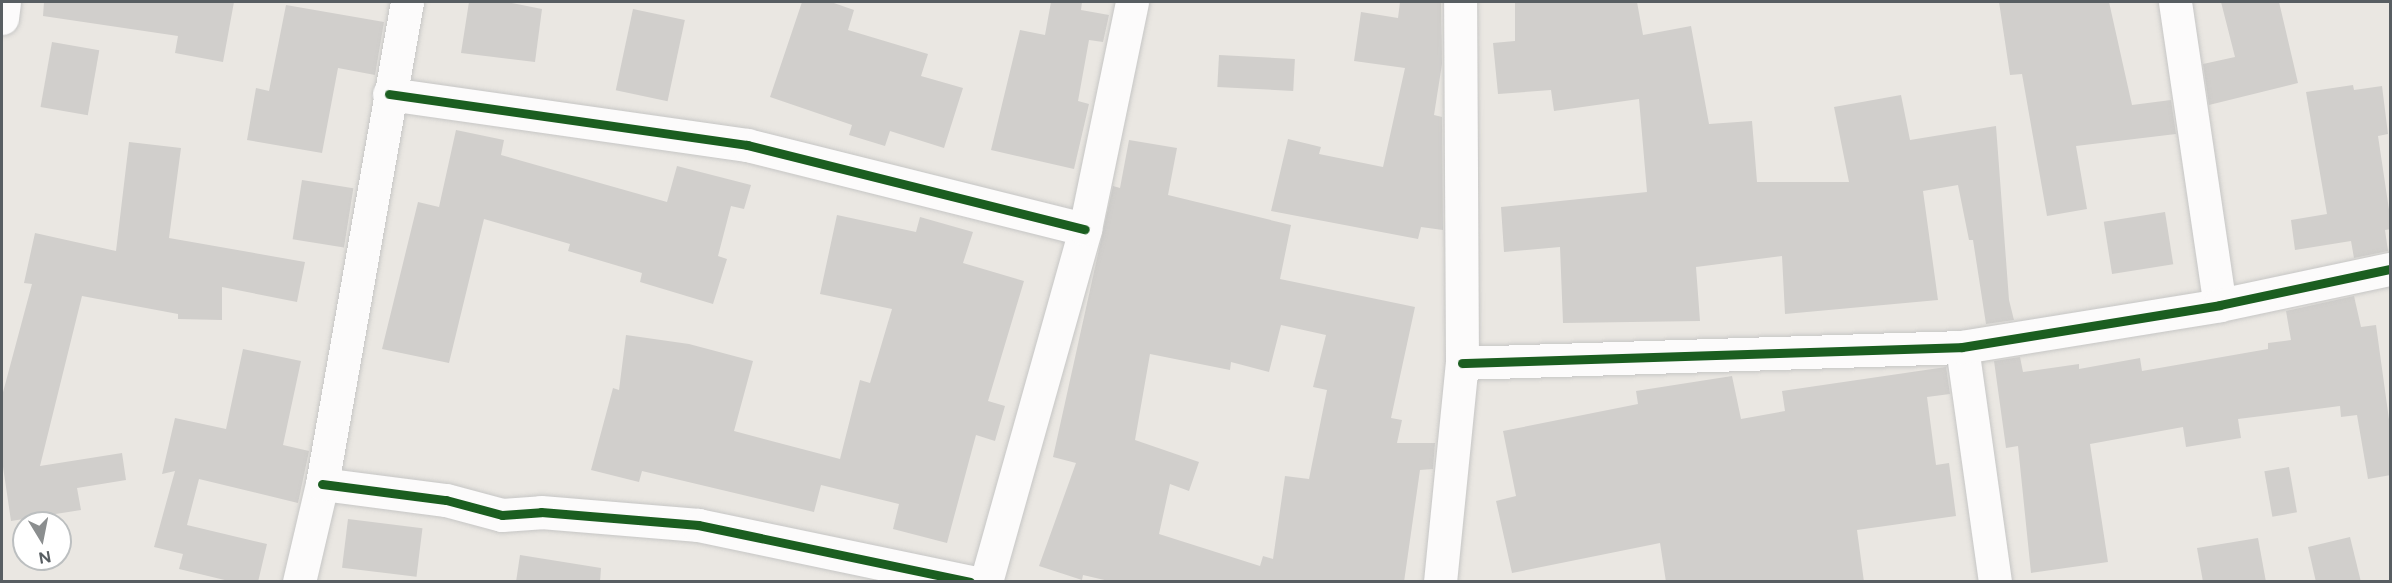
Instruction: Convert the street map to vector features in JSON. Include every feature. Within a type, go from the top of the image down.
[{"type":"street","points":[[2,18],[4,2]]},
{"type":"street","points":[[299,582],[322,484],[407,2]]},
{"type":"street","points":[[986,582],[1085,229],[1132,2]]},
{"type":"street","points":[[1440,582],[1462,363],[1460,2]]},
{"type":"street","points":[[2175,2],[2220,304]]},
{"type":"street","points":[[389,94],[747,145],[1085,229]]},
{"type":"street","points":[[1462,363],[1962,348],[2220,304],[2391,269]]},
{"type":"street","points":[[1962,348],[1995,582]]},
{"type":"street","points":[[322,484],[446,500],[502,515],[541,512],[698,525],[970,582]]},
{"type":"building","points":[[44,2],[234,2],[223,62],[175,53],[178,36],[43,16]]},
{"type":"building","points":[[469,2],[507,2],[542,9],[535,62],[461,53]]},
{"type":"building","points":[[802,2],[831,2],[854,10],[848,30],[928,54],[921,76],[963,88],[944,148],[890,131],[885,146],[849,135],[852,125],[770,97]]},
{"type":"building","points":[[1051,2],[1082,2],[1081,10],[1109,15],[1103,42],[1089,40],[1078,101],[1089,104],[1074,169],[991,150],[1020,30],[1045,35]]},
{"type":"building","points":[[1400,2],[1441,2],[1442,64],[1434,115],[1442,117],[1443,230],[1421,227],[1418,239],[1271,211],[1288,139],[1321,147],[1319,154],[1383,167],[1405,68],[1354,61],[1361,12],[1398,18]]},
{"type":"building","points":[[1515,2],[1637,2],[1643,35],[1691,26],[1709,124],[1752,121],[1757,182],[1849,182],[1834,107],[1901,95],[1910,140],[1996,126],[2009,300],[2014,320],[1986,324],[1973,240],[1969,240],[1958,185],[1923,191],[1938,300],[1785,314],[1782,256],[1696,267],[1700,321],[1563,323],[1560,247],[1504,252],[1501,207],[1647,192],[1639,99],[1554,111],[1551,90],[1498,94],[1493,43],[1515,41]]},
{"type":"building","points":[[1999,2],[2109,2],[2132,105],[2171,100],[2176,134],[2076,146],[2087,209],[2047,216],[2022,74],[2010,75]]},
{"type":"building","points":[[2221,2],[2279,2],[2298,83],[2209,105],[2203,64],[2235,57]]},
{"type":"building","points":[[286,5],[384,22],[375,75],[338,68],[322,153],[247,140],[256,88],[269,91]]},
{"type":"building","points":[[633,9],[685,20],[668,101],[616,90]]},
{"type":"building","points":[[52,42],[99,50],[88,115],[41,107]]},
{"type":"building","points":[[1219,55],[1295,59],[1293,91],[1217,87]]},
{"type":"building","points":[[2353,85],[2354,90],[2382,86],[2388,134],[2378,136],[2391,223],[2391,229],[2385,230],[2388,251],[2354,258],[2351,241],[2295,250],[2291,220],[2327,214],[2306,92]]},
{"type":"building","points":[[456,130],[504,140],[501,155],[667,202],[677,166],[751,185],[744,209],[731,206],[718,256],[727,259],[713,304],[640,282],[642,273],[568,251],[570,244],[484,219],[449,363],[382,349],[418,202],[439,207]]},
{"type":"building","points":[[1129,140],[1177,148],[1168,195],[1291,225],[1280,279],[1415,307],[1391,418],[1402,420],[1397,443],[1435,443],[1433,469],[1420,470],[1404,582],[1113,582],[1083,575],[1082,580],[1039,566],[1076,463],[1053,457],[1113,186],[1120,188]],"holes":[[[1281,325],[1326,335],[1313,387],[1327,390],[1309,479],[1285,476],[1273,559],[1263,556],[1260,566],[1159,534],[1170,484],[1189,491],[1199,462],[1135,440],[1150,354],[1230,370],[1231,362],[1269,372]]]},
{"type":"building","points":[[129,142],[181,148],[169,238],[305,262],[297,302],[222,287],[222,320],[178,319],[178,314],[82,296],[40,466],[122,453],[126,480],[77,488],[81,510],[12,511],[11,521],[2,460],[2,396],[32,284],[24,283],[35,233],[116,251]]},
{"type":"building","points":[[302,180],[353,188],[344,247],[293,239]]},
{"type":"building","points":[[2165,212],[2173,264],[2112,274],[2104,222]]},
{"type":"building","points":[[837,215],[916,232],[920,217],[973,232],[963,263],[1024,281],[988,401],[1005,406],[995,441],[976,435],[947,543],[893,529],[899,504],[821,485],[814,512],[642,471],[639,482],[591,470],[613,388],[619,390],[626,335],[689,344],[753,361],[734,431],[840,459],[860,380],[870,383],[892,309],[820,294]]},
{"type":"building","points":[[2354,296],[2361,327],[2376,325],[2391,434],[2391,475],[2368,479],[2357,415],[2341,417],[2340,406],[2238,419],[2241,438],[2186,447],[2183,427],[2090,444],[2108,562],[2031,573],[2018,446],[2006,448],[1994,361],[2020,357],[2023,372],[2079,364],[2079,369],[2140,358],[2142,371],[2268,349],[2268,343],[2291,340],[2286,311]]},
{"type":"building","points":[[243,349],[301,361],[283,445],[309,451],[298,503],[199,479],[187,525],[267,544],[258,582],[233,582],[179,569],[183,554],[154,547],[175,471],[162,474],[175,418],[226,429]]},
{"type":"building","points":[[1946,367],[1950,394],[1927,397],[1936,465],[1949,463],[1956,516],[1857,530],[1864,582],[1666,582],[1660,543],[1512,573],[1496,501],[1516,496],[1503,431],[1638,404],[1636,391],[1732,376],[1741,419],[1785,411],[1782,391]]},
{"type":"building","points":[[2289,467],[2297,512],[2272,517],[2264,471]]},
{"type":"building","points":[[348,519],[422,528],[416,577],[342,568]]},
{"type":"building","points":[[2350,537],[2361,582],[2316,582],[2308,547]]},
{"type":"building","points":[[2258,538],[2266,582],[2203,582],[2197,548]]},
{"type":"building","points":[[520,555],[601,568],[600,582],[516,582]]},
{"type":"cycle path","points":[[389,94],[747,145],[1085,229]]},
{"type":"cycle path","points":[[1462,363],[1962,347],[2220,305],[2390,269]]},
{"type":"cycle path","points":[[322,484],[446,500],[502,515],[541,512],[698,525],[970,582]]}]
